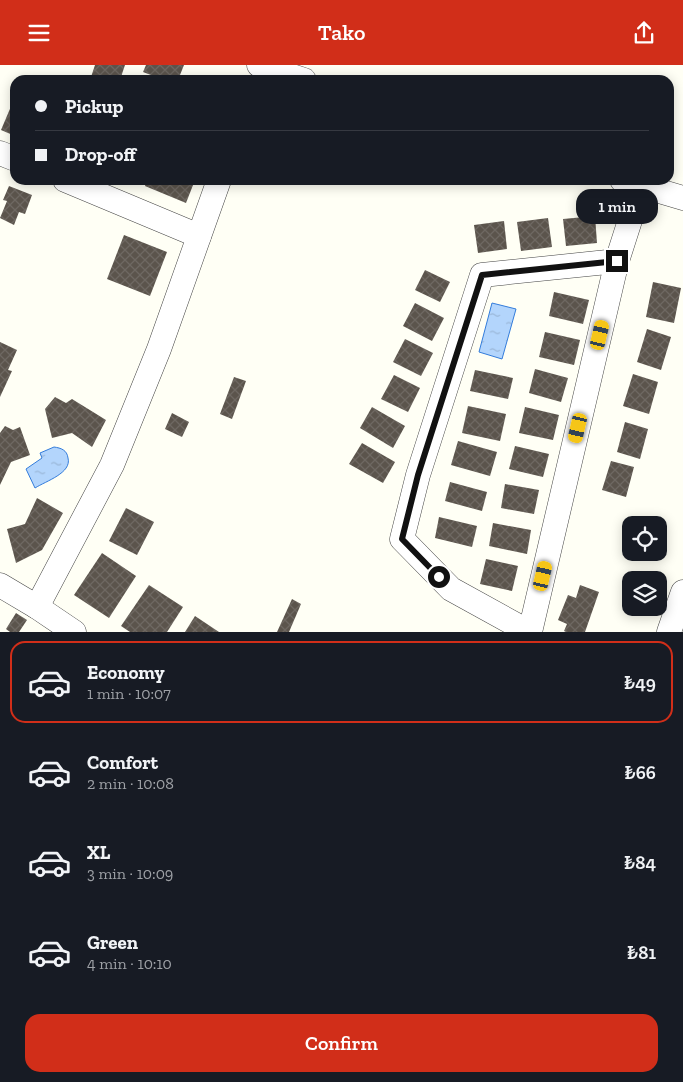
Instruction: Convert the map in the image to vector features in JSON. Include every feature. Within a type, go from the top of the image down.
[{"type":"street","points":[[259,65],[289,75]]},
{"type":"street","points":[[77,185],[199,235]]},
{"type":"street","points":[[37,607],[112,465],[159,349],[217,185]]},
{"type":"street","points":[[617,261],[482,275],[418,475],[402,539],[451,589],[529,632],[617,261],[632,185]]},
{"type":"street","points":[[639,185],[683,198]]},
{"type":"street","points":[[0,585],[74,632]]},
{"type":"street","points":[[669,632],[683,592]]},
{"type":"water","points":[[492,303],[516,309],[502,359],[479,352]]},
{"type":"water","points":[[54,447],[65,451],[68,458],[66,468],[57,476],[35,488],[26,469],[42,458],[40,453]]},
{"type":"building","points":[[95,65],[125,65],[122,75],[92,75]]},
{"type":"building","points":[[146,65],[184,65],[180,75],[151,75],[143,72]]},
{"type":"building","points":[[10,109],[10,134],[1,130]]},
{"type":"building","points":[[145,185],[193,185],[186,203]]},
{"type":"building","points":[[9,186],[32,195],[25,214],[19,212],[14,225],[0,218],[7,201],[3,200]]},
{"type":"building","points":[[595,216],[597,243],[566,246],[563,219]]},
{"type":"building","points":[[548,218],[552,247],[521,251],[517,222]]},
{"type":"building","points":[[504,221],[507,249],[478,253],[474,225]]},
{"type":"building","points":[[124,235],[167,252],[150,296],[107,279]]},
{"type":"building","points":[[425,270],[450,282],[440,302],[415,290]]},
{"type":"building","points":[[653,282],[681,288],[674,323],[646,317]]},
{"type":"building","points":[[554,292],[589,300],[583,324],[549,316]]},
{"type":"building","points":[[415,303],[444,318],[432,341],[403,326]]},
{"type":"building","points":[[647,329],[671,337],[661,370],[637,362]]},
{"type":"building","points":[[545,332],[580,340],[574,365],[539,357]]},
{"type":"building","points":[[405,339],[433,353],[421,376],[393,362]]},
{"type":"building","points":[[0,342],[17,350],[8,370],[12,371],[0,397]]},
{"type":"building","points":[[535,369],[568,378],[561,402],[529,393]]},
{"type":"building","points":[[475,370],[513,378],[508,399],[470,391]]},
{"type":"building","points":[[633,374],[658,382],[649,414],[623,406]]},
{"type":"building","points":[[394,375],[420,388],[408,412],[381,399]]},
{"type":"building","points":[[234,377],[246,381],[232,419],[220,414]]},
{"type":"building","points":[[55,397],[66,403],[72,399],[106,420],[92,447],[72,433],[52,438],[45,409]]},
{"type":"building","points":[[468,406],[506,414],[500,441],[462,433]]},
{"type":"building","points":[[372,407],[405,426],[393,448],[360,428]]},
{"type":"building","points":[[525,407],[559,415],[553,440],[519,433]]},
{"type":"building","points":[[172,413],[189,422],[182,437],[165,429]]},
{"type":"building","points":[[625,422],[648,429],[640,459],[617,452]]},
{"type":"building","points":[[5,426],[13,430],[20,427],[30,455],[11,462],[0,485],[0,433]]},
{"type":"building","points":[[458,441],[497,452],[490,476],[451,465]]},
{"type":"building","points":[[362,443],[395,462],[383,483],[349,464]]},
{"type":"building","points":[[515,446],[549,454],[543,477],[509,469]]},
{"type":"building","points":[[611,461],[634,467],[626,497],[602,490]]},
{"type":"building","points":[[450,482],[487,492],[482,511],[445,501]]},
{"type":"building","points":[[505,484],[539,490],[534,514],[501,508]]},
{"type":"building","points":[[37,498],[63,513],[42,550],[16,563],[7,529],[25,524]]},
{"type":"building","points":[[126,508],[154,522],[137,555],[109,541]]},
{"type":"building","points":[[439,517],[477,526],[472,547],[435,538]]},
{"type":"building","points":[[493,523],[531,530],[527,554],[489,546]]},
{"type":"building","points":[[102,553],[136,576],[109,618],[74,595]]},
{"type":"building","points":[[486,559],[518,566],[512,591],[480,584]]},
{"type":"building","points":[[149,585],[183,607],[167,632],[130,632],[121,626]]},
{"type":"building","points":[[580,585],[599,592],[585,632],[566,632],[564,631],[567,624],[558,620],[568,595],[576,598]]},
{"type":"building","points":[[292,599],[301,604],[289,632],[277,632]]},
{"type":"building","points":[[16,613],[27,620],[19,632],[10,632],[6,629]]},
{"type":"building","points":[[195,616],[219,632],[185,632]]},
{"type":"route","points":[[439,577],[402,539],[418,475],[482,275],[617,261]]}]
